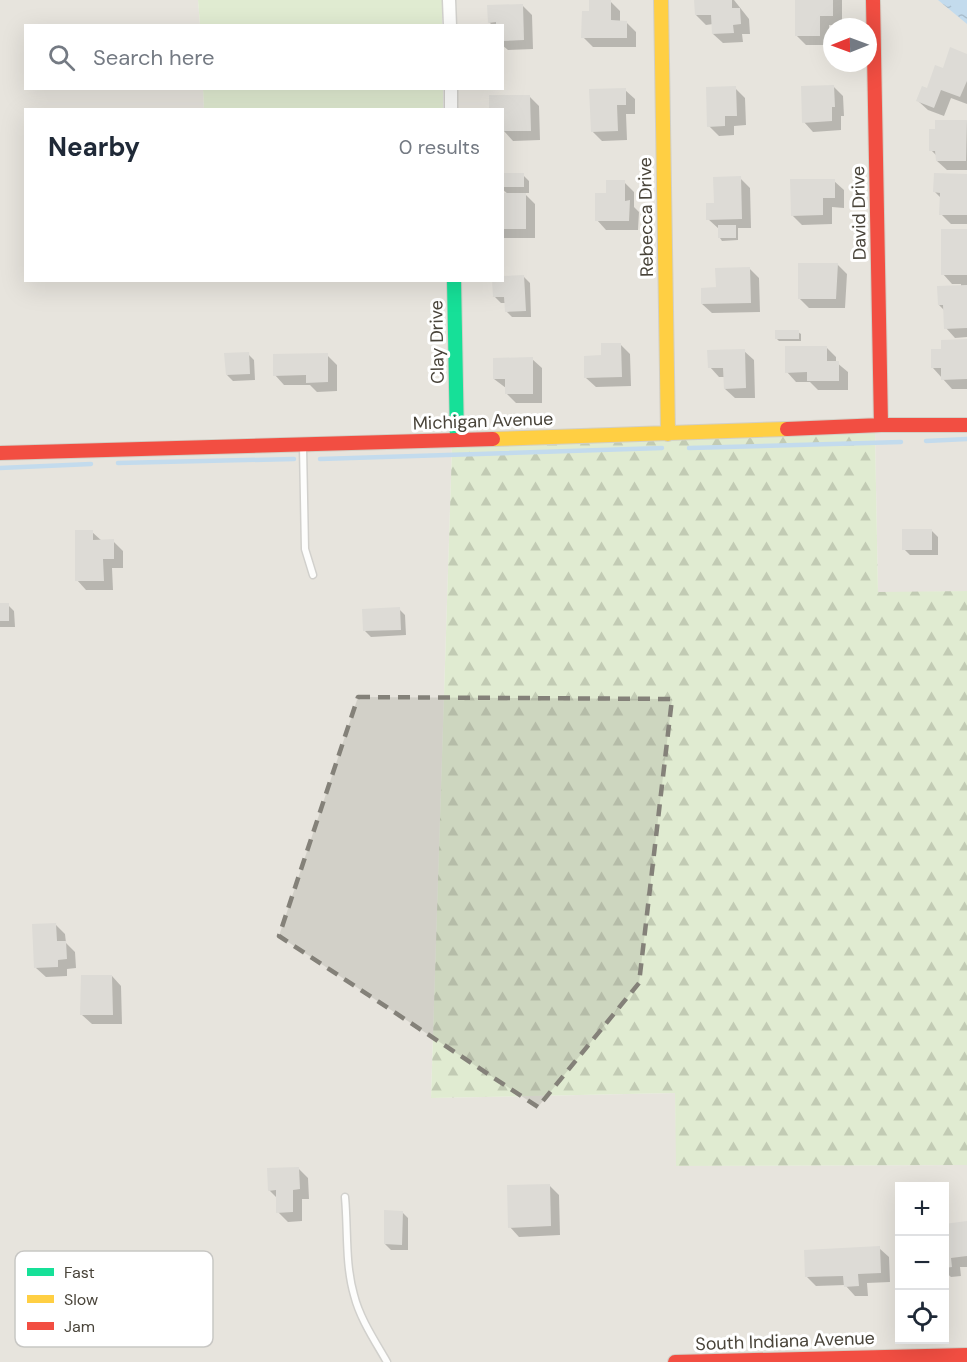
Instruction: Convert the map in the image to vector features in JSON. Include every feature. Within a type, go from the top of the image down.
[{"type":"street","points":[[449,0],[450,24]]},
{"type":"street","name":"Rebecca Drive","points":[[661,0],[668,434]]},
{"type":"street","name":"David Drive","points":[[873,0],[881,425]]},
{"type":"street","points":[[451,90],[451,108]]},
{"type":"street","name":"Clay Drive","points":[[454,282],[457,439]]},
{"type":"street","name":"Michigan Avenue","points":[[0,453],[967,424]]},
{"type":"street","name":"South Indiana Avenue","points":[[675,1362],[967,1355]]},
{"type":"lane","points":[[303,444],[305,549],[313,575]]},
{"type":"lane","points":[[345,1197],[350,1273],[354,1296],[365,1323],[387,1362]]},
{"type":"highlighted area","points":[[358,697],[672,699],[639,983],[538,1107],[279,936]]},
{"type":"shaded area","points":[[0,0],[198,0],[200,24],[24,24],[24,90],[203,90],[204,108],[24,108],[24,282],[446,282],[449,432],[0,445]]},
{"type":"shaded area","points":[[449,0],[967,0],[967,425],[457,439],[454,282],[504,282],[504,108],[451,108],[451,90],[504,90],[504,24],[450,24]]},
{"type":"shaded area","points":[[967,432],[967,591],[878,593],[875,433]]},
{"type":"shaded area","points":[[452,447],[431,1098],[675,1093],[677,1166],[967,1165],[967,1362],[0,1362],[0,461]]},
{"type":"green space","points":[[198,0],[442,0],[442,24],[200,24]]},
{"type":"green space","points":[[203,90],[443,90],[443,108],[204,108]]},
{"type":"green space","points":[[875,433],[878,592],[967,591],[967,1165],[676,1166],[675,1093],[431,1098],[452,447]]},
{"type":"water","points":[[938,0],[967,0],[967,24]]},
{"type":"building","points":[[589,0],[611,0],[611,20],[627,21],[627,38],[581,38],[582,11],[589,11]]},
{"type":"building","points":[[694,0],[732,0],[732,8],[740,8],[741,24],[733,25],[734,33],[712,34],[711,15],[695,15]]},
{"type":"building","points":[[795,0],[833,0],[833,16],[820,16],[820,36],[795,36]]},
{"type":"building","points":[[523,4],[524,40],[504,41],[504,24],[488,23],[487,5]]},
{"type":"building","points":[[950,47],[967,54],[967,81],[960,97],[941,90],[934,108],[916,101],[922,86],[927,88],[935,65],[943,68]]},
{"type":"building","points":[[834,85],[835,107],[832,107],[832,121],[802,123],[801,86]]},
{"type":"building","points":[[736,86],[737,116],[725,116],[725,126],[707,127],[706,87]]},
{"type":"building","points":[[626,88],[626,105],[617,105],[618,131],[591,132],[589,89]]},
{"type":"building","points":[[489,95],[530,95],[531,131],[504,131],[504,108],[489,108]]},
{"type":"building","points":[[935,120],[967,120],[966,161],[936,161],[935,151],[929,151],[929,129],[935,129]]},
{"type":"building","points":[[504,173],[524,173],[524,187],[504,187]]},
{"type":"building","points":[[934,173],[967,174],[967,215],[939,215],[940,193],[933,192]]},
{"type":"building","points":[[741,176],[742,219],[706,220],[706,203],[714,203],[713,177]]},
{"type":"building","points":[[790,179],[835,179],[835,198],[823,198],[823,215],[791,216]]},
{"type":"building","points":[[606,180],[625,180],[625,201],[630,200],[629,221],[595,221],[595,193],[606,193]]},
{"type":"building","points":[[504,193],[526,193],[526,229],[504,229]]},
{"type":"building","points":[[718,225],[736,225],[736,238],[718,238]]},
{"type":"building","points":[[941,229],[967,229],[967,275],[941,275]]},
{"type":"building","points":[[798,263],[838,263],[836,299],[798,299]]},
{"type":"building","points":[[750,267],[751,303],[701,304],[701,288],[716,287],[715,268]]},
{"type":"building","points":[[524,275],[526,311],[505,312],[504,297],[493,297],[492,282],[504,282],[504,276]]},
{"type":"building","points":[[967,285],[967,328],[944,329],[943,305],[938,305],[937,286]]},
{"type":"building","points":[[775,330],[799,330],[799,339],[775,339]]},
{"type":"building","points":[[967,339],[967,379],[941,380],[941,368],[931,368],[931,349],[941,349],[941,340]]},
{"type":"building","points":[[601,343],[621,343],[622,377],[584,378],[584,356],[601,355]]},
{"type":"building","points":[[785,346],[827,346],[827,361],[839,361],[839,381],[807,381],[807,372],[785,373]]},
{"type":"building","points":[[745,349],[746,388],[724,389],[723,368],[708,368],[707,350]]},
{"type":"building","points":[[249,352],[250,374],[226,375],[224,353]]},
{"type":"building","points":[[328,353],[328,382],[306,383],[306,375],[273,376],[273,354]]},
{"type":"building","points":[[533,357],[533,394],[505,394],[505,379],[493,379],[493,358]]},
{"type":"building","points":[[902,529],[932,529],[932,550],[902,550]]},
{"type":"building","points":[[75,530],[93,530],[93,540],[114,539],[114,559],[103,559],[104,581],[75,581]]},
{"type":"building","points":[[0,603],[9,603],[9,621],[0,621]]},
{"type":"building","points":[[400,607],[401,630],[363,631],[362,609]]},
{"type":"building","points":[[56,923],[57,941],[66,941],[67,959],[58,960],[58,967],[34,968],[32,924]]},
{"type":"building","points":[[81,975],[112,975],[113,1015],[80,1015]]},
{"type":"building","points":[[299,1167],[300,1189],[293,1190],[293,1212],[276,1213],[276,1190],[268,1191],[267,1168]]},
{"type":"building","points":[[550,1184],[551,1226],[508,1228],[507,1185]]},
{"type":"building","points":[[384,1210],[403,1211],[402,1245],[384,1244]]},
{"type":"building","points":[[967,1221],[967,1256],[951,1258],[952,1267],[949,1267],[949,1236],[949,1223]]},
{"type":"building","points":[[880,1246],[881,1273],[858,1274],[859,1286],[844,1287],[843,1276],[805,1277],[804,1250]]},
{"type":"waterway","points":[[926,441],[967,439]]},
{"type":"waterway","points":[[689,448],[901,442]]},
{"type":"waterway","points":[[320,459],[662,448]]},
{"type":"waterway","points":[[118,463],[294,459]]},
{"type":"waterway","points":[[0,468],[91,464]]},
{"type":"traffic: fast","points":[[454,282],[457,439]]},
{"type":"traffic: slow","points":[[661,0],[668,434]]},
{"type":"traffic: slow","points":[[493,439],[787,429]]},
{"type":"traffic: jam","points":[[873,0],[881,425]]},
{"type":"traffic: jam","points":[[787,429],[881,425],[967,425]]},
{"type":"traffic: jam","points":[[0,453],[493,439]]},
{"type":"traffic: jam","points":[[675,1362],[967,1355]]}]
